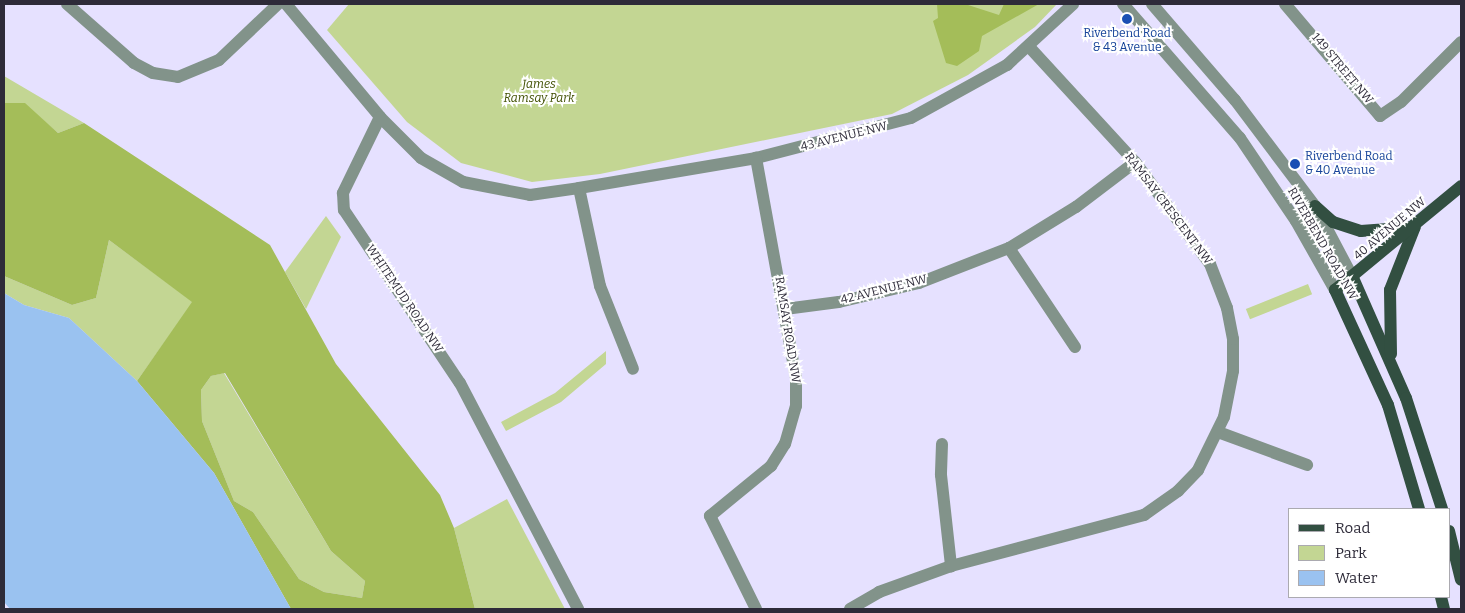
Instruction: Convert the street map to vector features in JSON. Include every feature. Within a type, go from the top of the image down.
[{"type":"main road","name":"40 AVENUE NW","points":[[1335,290],[1353,278],[1415,227],[1461,186]]},
{"type":"main road","points":[[1315,206],[1333,222],[1361,231],[1415,227],[1390,290],[1391,362]]},
{"type":"main road","name":"RIVERBEND ROAD NW","points":[[1353,278],[1391,362],[1442,508]]},
{"type":"main road","name":"RIVERBEND ROAD NW","points":[[1335,290],[1388,406],[1419,508]]},
{"type":"main road","points":[[1450,535],[1461,580]]},
{"type":"street","points":[[67,4],[134,63],[163,76],[178,77],[206,69],[278,4]]},
{"type":"street","points":[[286,4],[380,117]]},
{"type":"street","name":"43 AVENUE NW","points":[[380,117],[421,158],[463,182],[521,195],[579,188],[756,158],[911,118],[974,86],[1030,48],[1073,4]]},
{"type":"street","name":"RIVERBEND ROAD NW","points":[[1123,4],[1240,138],[1296,221],[1335,290]]},
{"type":"street","name":"RIVERBEND ROAD NW","points":[[1152,4],[1235,100],[1315,206],[1353,278]]},
{"type":"street","name":"149 STREET NW","points":[[1285,4],[1380,116],[1401,102],[1461,42]]},
{"type":"street","name":"RAMSAY CRESCENT NW","points":[[850,609],[879,592],[951,566],[1144,515],[1189,481],[1218,432],[1233,371],[1233,339],[1223,293],[1202,251],[1135,162],[1030,48]]},
{"type":"street","name":"WHITEMUD ROAD NW","points":[[380,117],[343,193],[344,210],[460,384],[578,609]]},
{"type":"street","name":"RAMSAY ROAD NW","points":[[756,158],[785,309],[797,392],[790,432],[771,466],[710,516],[756,609]]},
{"type":"street","name":"42 AVENUE NW","points":[[785,309],[840,302],[919,283],[1009,248],[1076,208],[1135,162]]},
{"type":"street","points":[[579,188],[600,286],[633,369]]},
{"type":"street","points":[[1009,248],[1075,347]]},
{"type":"street","points":[[1218,432],[1307,465]]},
{"type":"street","points":[[942,444],[940,475],[951,566]]},
{"type":"green space","name":"James Ramsay Park","points":[[349,4],[1057,4],[1035,27],[968,75],[892,114],[600,174],[532,182],[461,163],[407,122],[327,30]]},
{"type":"green space","points":[[937,4],[965,4],[999,15],[1004,4],[1039,4],[982,36],[979,51],[957,66],[946,63],[933,21],[938,18]]},
{"type":"green space","points":[[4,76],[84,123],[58,133],[23,103],[4,103]]},
{"type":"green space","points":[[4,103],[25,103],[58,133],[84,123],[270,245],[336,364],[440,495],[454,528],[475,609],[291,609],[214,473],[137,381],[192,302],[109,240],[96,298],[72,305],[4,276]],"holes":[[[225,373],[331,551],[365,581],[362,598],[324,592],[299,579],[253,512],[234,501],[202,421],[201,390],[211,376]]]},
{"type":"green space","points":[[326,216],[341,237],[306,309],[285,272]]},
{"type":"green space","points":[[109,240],[193,302],[137,381],[69,318],[24,305],[4,293],[4,276],[72,305],[96,298]]},
{"type":"green space","points":[[1308,284],[1312,294],[1250,319],[1246,309]]},
{"type":"green space","points":[[606,351],[606,364],[561,402],[506,431],[501,422],[555,393]]},
{"type":"green space","points":[[224,373],[331,551],[365,581],[362,598],[324,592],[299,579],[253,512],[234,501],[202,421],[201,390],[211,376]]},
{"type":"green space","points":[[507,499],[565,609],[475,609],[454,528]]},
{"type":"water","points":[[4,293],[24,305],[69,318],[137,381],[214,473],[291,609],[10,609],[4,602]]},
{"type":"place","name":"Riverbend Road & 43 Avenue","points":[[1127,19]]},
{"type":"place","name":"Riverbend Road & 40 Avenue","points":[[1295,164]]}]
